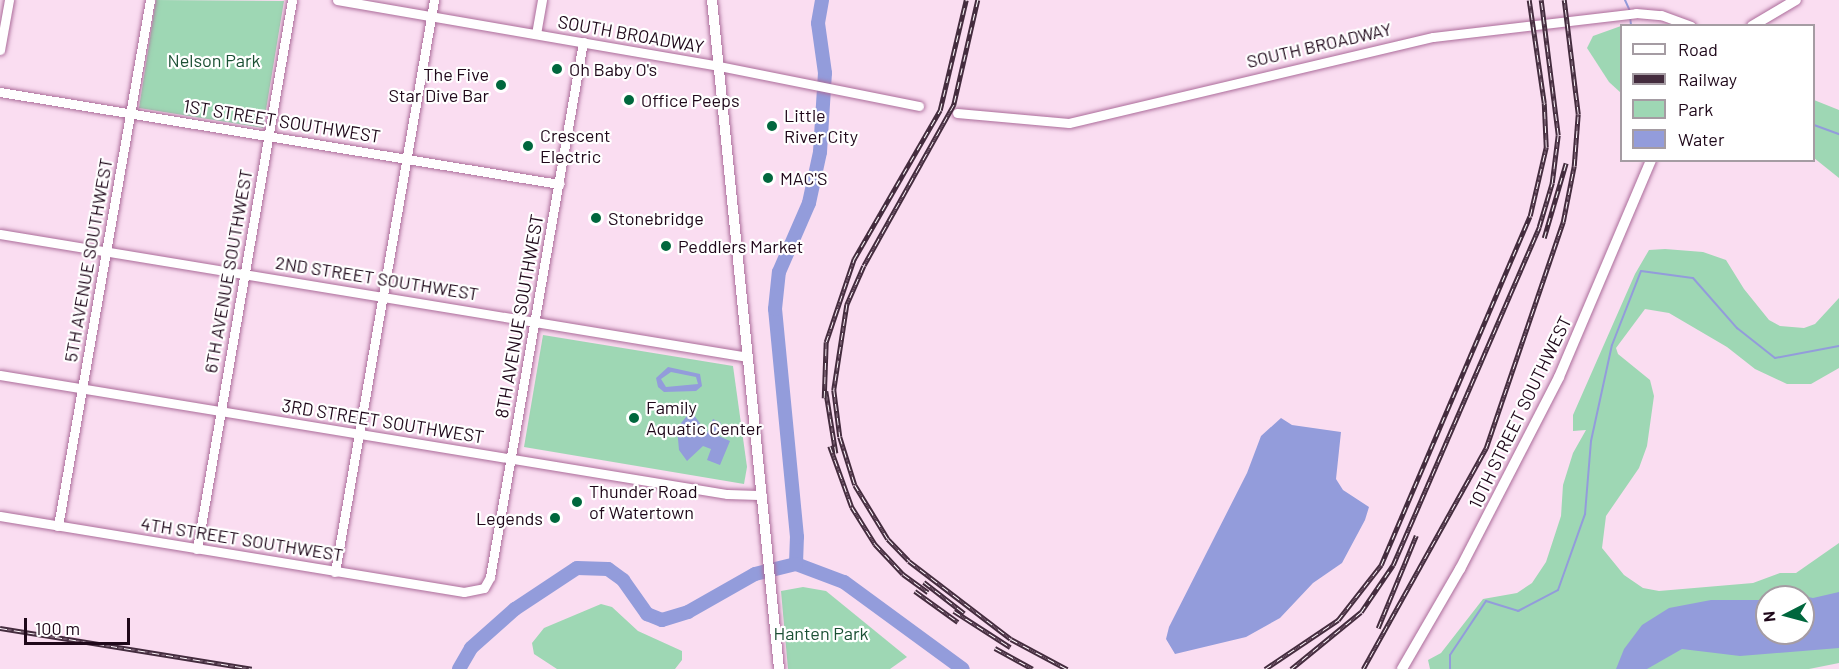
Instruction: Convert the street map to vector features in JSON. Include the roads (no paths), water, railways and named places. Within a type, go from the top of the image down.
[{"type":"main road","points":[[712,0],[779,669]]},
{"type":"main road","points":[[1755,24],[1796,0]]},
{"type":"main road","name":"10TH STREET SOUTHWEST","points":[[1402,669],[1460,569],[1559,377],[1650,162]]},
{"type":"street","points":[[0,50],[9,0]]},
{"type":"street","name":"5TH AVENUE SOUTHWEST","points":[[58,526],[150,0]]},
{"type":"street","name":"6TH AVENUE SOUTHWEST","points":[[197,549],[292,0]]},
{"type":"street","name":"SOUTH BROADWAY","points":[[337,0],[718,66],[919,106]]},
{"type":"street","points":[[335,572],[434,0]]},
{"type":"street","points":[[536,34],[542,0]]},
{"type":"street","name":"SOUTH BROADWAY","points":[[957,113],[1069,123],[1433,37],[1636,13],[1661,15],[1686,24]]},
{"type":"street","name":"8TH AVENUE SOUTHWEST","points":[[480,591],[490,577],[583,42]]},
{"type":"street","name":"1ST STREET SOUTHWEST","points":[[0,92],[559,184]]},
{"type":"street","name":"2ND STREET SOUTHWEST","points":[[0,234],[383,295],[748,357]]},
{"type":"street","name":"3RD STREET SOUTHWEST","points":[[0,375],[727,494],[762,495]]},
{"type":"street","name":"4TH STREET SOUTHWEST","points":[[0,516],[335,572],[464,592],[480,591]]},
{"type":"water","points":[[668,367],[700,374],[702,386],[696,391],[664,392],[658,387],[656,378]],"holes":[[[671,372],[696,377],[698,384],[666,387],[661,379]]]},
{"type":"water","points":[[691,411],[707,433],[713,419],[721,423],[716,435],[730,441],[720,465],[707,460],[711,449],[703,446],[687,461],[679,450],[677,428]]},
{"type":"water","points":[[1281,418],[1292,425],[1341,432],[1336,479],[1343,490],[1369,507],[1365,520],[1342,563],[1313,583],[1280,618],[1246,637],[1175,654],[1166,639],[1169,627],[1247,473],[1261,436]]},
{"type":"water","points":[[1839,592],[1839,648],[1740,656],[1682,649],[1647,669],[1616,669],[1624,649],[1642,625],[1669,608],[1711,600],[1755,600],[1755,645],[1815,645],[1815,598]]},
{"type":"waterway","points":[[796,564],[797,537],[775,309],[779,272],[809,203],[820,152],[825,73],[818,23],[822,0]]},
{"type":"waterway","points":[[1625,0],[1630,11]]},
{"type":"waterway","points":[[1630,16],[1631,24]]},
{"type":"waterway","points":[[1815,125],[1839,134]]},
{"type":"waterway","points":[[1450,669],[1450,655],[1486,601],[1518,611],[1558,590],[1585,514],[1591,441],[1612,345],[1641,271],[1693,278],[1737,328],[1775,358],[1839,346]]},
{"type":"waterway","points":[[796,564],[844,582],[963,669]]},
{"type":"waterway","points":[[459,669],[471,648],[515,609],[577,568],[608,569],[623,580],[647,614],[662,620],[688,612],[755,574],[796,564]]},
{"type":"railway","points":[[824,398],[826,342],[854,259],[940,110],[966,0]]},
{"type":"railway","points":[[978,0],[954,105],[864,266],[847,305],[834,390],[840,437],[855,485],[888,539],[909,561],[1011,639],[1067,669]]},
{"type":"railway","points":[[1265,669],[1338,620],[1381,565],[1530,216],[1546,147],[1544,103],[1529,0]]},
{"type":"railway","points":[[1291,669],[1361,612],[1393,565],[1539,227],[1552,183],[1558,135],[1541,0]]},
{"type":"railway","points":[[1363,669],[1486,448],[1563,222],[1574,166],[1578,114],[1564,0]]},
{"type":"railway","points":[[1544,238],[1566,163]]},
{"type":"railway","points":[[826,391],[836,453]]},
{"type":"railway","points":[[830,446],[852,507],[875,544],[903,574],[928,592]]},
{"type":"railway","points":[[1378,628],[1416,536]]},
{"type":"railway","points":[[924,582],[964,613]]},
{"type":"railway","points":[[915,591],[958,622]]},
{"type":"railway","points":[[954,611],[1010,647]]},
{"type":"railway","points":[[0,628],[252,669]]},
{"type":"railway","points":[[995,648],[1033,669]]},
{"type":"place","name":"Oh Baby O's","points":[[557,69]]},
{"type":"place","name":"The Five Star Dive Bar","points":[[501,85]]},
{"type":"place","name":"Office Peeps","points":[[629,100]]},
{"type":"place","name":"Little River City","points":[[772,126]]},
{"type":"place","name":"Crescent Electric","points":[[528,146]]},
{"type":"place","name":"MAC'S","points":[[768,178]]},
{"type":"place","name":"Stonebridge","points":[[596,218]]},
{"type":"place","name":"Peddlers Market","points":[[666,246]]},
{"type":"place","name":"Family Aquatic Center","points":[[634,418]]},
{"type":"place","name":"Thunder Road of Watertown","points":[[577,502]]},
{"type":"place","name":"Legends","points":[[555,518]]},
{"type":"park label","name":"Nelson Park","points":[[214,60]]},
{"type":"park label","name":"Hanten Park","points":[[821,633]]}]
